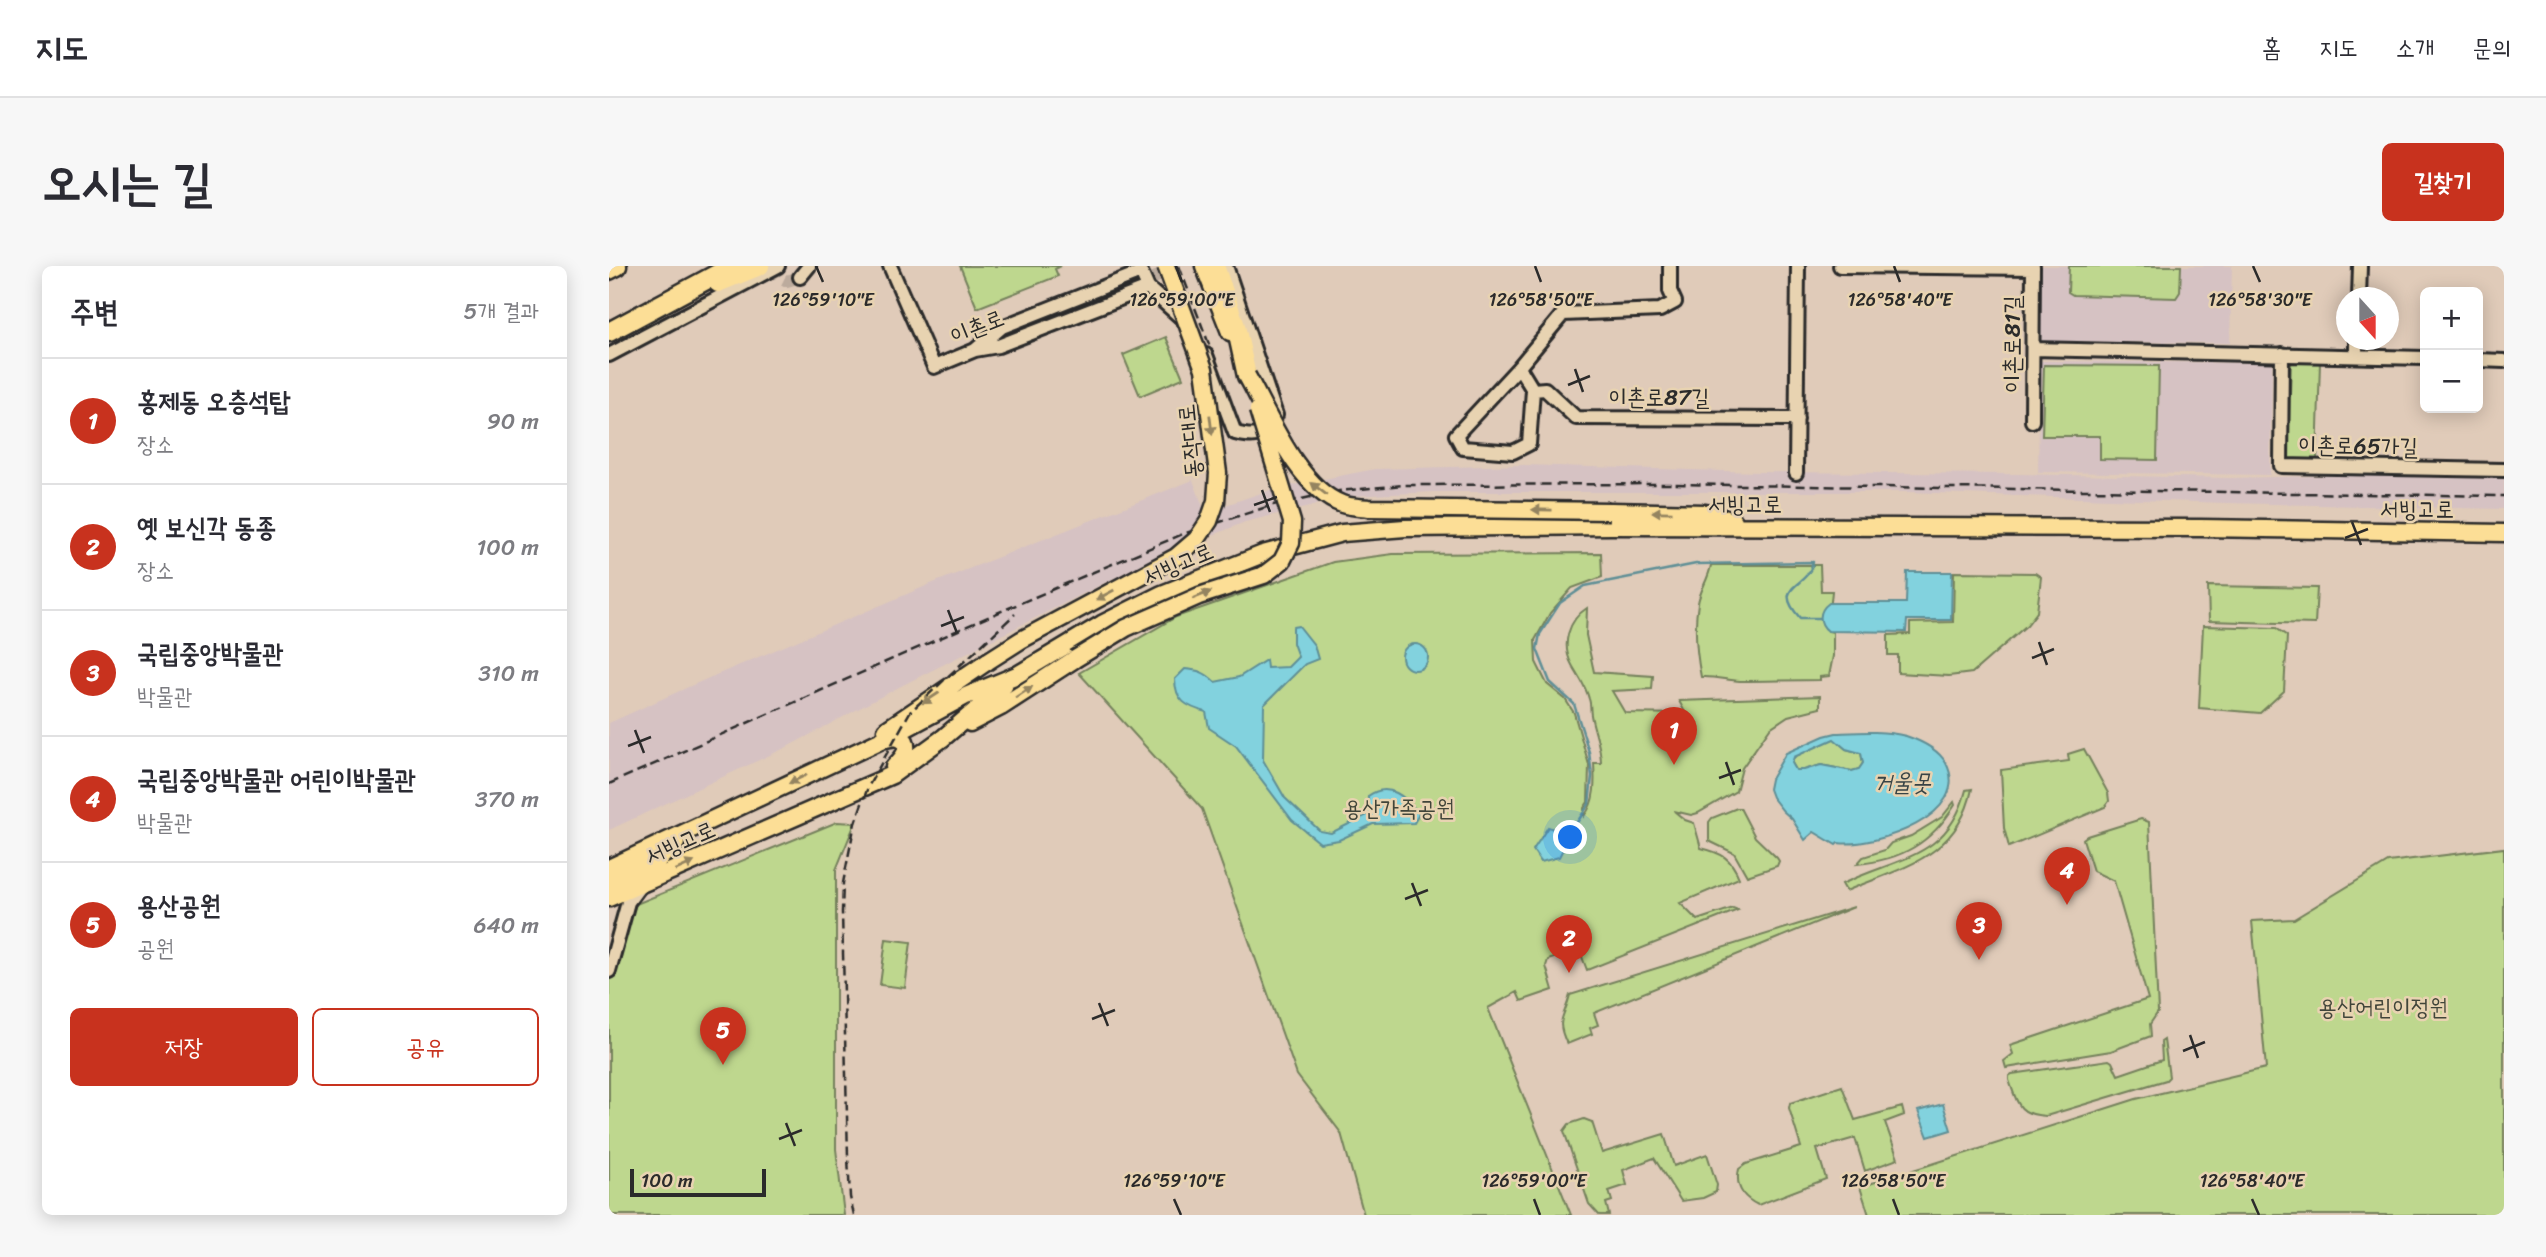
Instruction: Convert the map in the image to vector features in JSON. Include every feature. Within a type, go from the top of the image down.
[{"type":"highway","points":[[609,270],[617,266]]},
{"type":"highway","points":[[609,332],[732,266]]},
{"type":"highway","points":[[662,303],[759,266]]},
{"type":"highway","points":[[1215,266],[1236,326],[1247,376]]},
{"type":"main road","name":"동작대로","points":[[860,750],[910,712],[1021,640],[1176,557],[1197,539],[1209,521],[1216,501],[1218,473],[1204,369],[1166,266]]},
{"type":"main road","points":[[943,738],[1001,707],[1126,628],[1230,584],[1264,575],[1279,566],[1287,553],[1293,536],[1292,522],[1247,376],[1204,266]]},
{"type":"main road","points":[[1247,376],[1299,470],[1323,493],[1341,504],[1369,508],[1706,513],[1753,527]]},
{"type":"main road","name":"서빙고로","points":[[609,868],[884,739],[966,695],[1017,675],[1103,624],[1162,594],[1263,554],[1342,533],[1405,528],[1753,527],[2201,528],[2504,533]]},
{"type":"main road","name":"서빙고로","points":[[609,898],[892,775],[943,738],[1017,675]]},
{"type":"main road","points":[[880,781],[904,757],[907,747],[905,741],[897,737],[884,739]]},
{"type":"main road","name":"서빙고로","points":[[609,882],[655,863],[688,832]]},
{"type":"street","points":[[609,355],[778,266]]},
{"type":"street","points":[[800,277],[809,266]]},
{"type":"street","name":"이촌로","points":[[890,266],[935,367],[1142,286],[1198,332],[1235,433],[1260,435],[1276,415],[1226,266]]},
{"type":"street","points":[[1519,367],[1534,390],[1529,444],[1513,452],[1463,447],[1456,435],[1519,367],[1563,314],[1660,310],[1675,302],[1670,291],[1670,266]]},
{"type":"street","points":[[1796,473],[1798,266]]},
{"type":"street","name":"이촌로81길","points":[[1840,266],[2033,267],[2032,421]]},
{"type":"street","points":[[2359,287],[2360,266]]},
{"type":"street","points":[[2033,349],[2420,358]]},
{"type":"street","points":[[2355,350],[2355,356]]},
{"type":"street","name":"이촌로65가길","points":[[2282,354],[2281,466],[2504,470]]},
{"type":"street","points":[[2483,360],[2504,361]]},
{"type":"street","name":"이촌로87길","points":[[1534,390],[1545,389],[1576,418],[1797,419]]},
{"type":"street","points":[[609,971],[628,902],[640,886]]},
{"type":"shaded area","points":[[2040,266],[2232,266],[2230,343],[2039,341]]},
{"type":"shaded area","points":[[2040,361],[2272,363],[2270,475],[2038,472]]},
{"type":"shaded area","points":[[1524,465],[1758,472],[2230,478],[2504,474],[2504,509],[1907,492],[1433,492],[1351,496],[1245,522],[1138,566],[787,747],[609,830],[609,723],[933,583],[1193,480],[1205,512],[1273,489],[1375,469]]},
{"type":"green space","points":[[960,266],[1061,266],[1055,269],[1058,276],[977,308]]},
{"type":"green space","points":[[2069,266],[2181,266],[2180,292],[2176,298],[2073,295],[2068,292]]},
{"type":"green space","points":[[1166,337],[1183,378],[1140,396],[1123,355]]},
{"type":"green space","points":[[2291,361],[2320,362],[2317,462],[2288,461]]},
{"type":"green space","points":[[2044,365],[2159,366],[2157,460],[2100,459],[2100,436],[2042,436]]},
{"type":"green space","name":"용산가족공원","points":[[1601,553],[1602,577],[1572,588],[1550,613],[1535,640],[1536,662],[1547,684],[1565,699],[1574,713],[1589,765],[1588,802],[1584,808],[1584,816],[1593,798],[1594,763],[1601,763],[1601,756],[1590,701],[1572,665],[1567,641],[1575,619],[1587,608],[1586,635],[1594,672],[1653,676],[1652,689],[1612,691],[1625,713],[1686,714],[1679,701],[1820,696],[1820,708],[1788,716],[1770,728],[1742,768],[1736,791],[1698,813],[1691,815],[1674,811],[1694,823],[1701,848],[1725,857],[1739,878],[1680,903],[1697,920],[1733,908],[1738,910],[1587,970],[1579,949],[1548,960],[1546,966],[1553,990],[1521,1001],[1517,992],[1488,1008],[1571,1215],[1364,1215],[1341,1133],[1297,1075],[1202,809],[1079,673],[1176,617],[1333,562],[1393,554]]},
{"type":"green space","points":[[1711,565],[1820,565],[1821,591],[1832,591],[1828,631],[1833,632],[1833,656],[1829,676],[1820,677],[1820,680],[1750,681],[1701,677],[1696,640],[1697,612]]},
{"type":"green space","points":[[1954,572],[2035,573],[2041,577],[2037,612],[2027,625],[1972,673],[1949,676],[1898,673],[1898,655],[1888,655],[1888,635],[1910,634],[1910,623],[1953,622]]},
{"type":"green space","points":[[2208,586],[2317,588],[2315,624],[2209,621]]},
{"type":"green space","points":[[2203,626],[2276,628],[2287,636],[2284,691],[2260,713],[2199,708]]},
{"type":"green space","points":[[1834,738],[1846,749],[1861,753],[1863,763],[1859,769],[1852,771],[1821,765],[1796,770],[1792,763],[1794,757]]},
{"type":"green space","points":[[2084,749],[2108,793],[2109,801],[2105,807],[2009,847],[2004,828],[2001,770],[2069,761],[2068,754]]},
{"type":"green space","points":[[1972,789],[1965,812],[1941,845],[1907,866],[1846,891],[1842,884],[1901,861],[1933,843],[1947,830],[1958,813],[1966,790]]},
{"type":"green space","points":[[1954,802],[1955,805],[1936,830],[1914,847],[1888,858],[1857,864],[1863,857],[1885,850],[1891,843],[1911,836],[1942,817]]},
{"type":"green space","points":[[1740,808],[1755,837],[1777,858],[1777,866],[1747,876],[1734,853],[1709,841],[1709,822],[1712,818]]},
{"type":"green space","points":[[2141,819],[2149,822],[2158,1012],[2150,1024],[2151,1036],[2111,1051],[2006,1068],[2004,1061],[2013,1054],[2010,1045],[2148,999],[2114,881],[2093,871],[2083,839]]},
{"type":"green space","points":[[837,822],[855,823],[836,870],[836,1149],[844,1215],[609,1215],[609,970],[636,904]]},
{"type":"green space","name":"용산어린이정원","points":[[2504,848],[2504,1215],[1869,1215],[1860,1187],[2136,1099],[2266,1068],[2252,921],[2294,919],[2388,862]]},
{"type":"green space","points":[[1854,907],[1594,1013],[1598,1025],[1590,1028],[1592,1034],[1567,1044],[1563,1036],[1561,1024],[1570,995]]},
{"type":"green space","points":[[886,939],[911,942],[905,988],[880,985]]},
{"type":"green space","points":[[2164,1040],[2169,1077],[2166,1080],[2046,1116],[2024,1110],[2014,1095],[2009,1080],[2012,1074],[2109,1060],[2118,1075],[2162,1060],[2161,1042]]},
{"type":"green space","points":[[1842,1086],[1855,1120],[1902,1107],[1904,1115],[1885,1122],[1898,1159],[1865,1171],[1855,1138],[1817,1149],[1826,1179],[1758,1205],[1748,1199],[1739,1186],[1739,1169],[1746,1164],[1801,1147],[1789,1108],[1790,1103]]},
{"type":"green space","points":[[1584,1119],[1592,1122],[1602,1153],[1664,1134],[1674,1166],[1707,1154],[1717,1185],[1716,1192],[1703,1198],[1681,1201],[1654,1158],[1623,1170],[1627,1185],[1609,1191],[1612,1201],[1606,1203],[1609,1215],[1599,1215],[1589,1204],[1564,1131],[1569,1124]]},
{"type":"water","points":[[1907,572],[1952,572],[1951,620],[1907,620],[1906,632],[1828,631],[1822,624],[1821,613],[1829,603],[1906,603]]},
{"type":"water","points":[[1299,626],[1314,645],[1318,659],[1305,664],[1264,705],[1263,760],[1285,798],[1320,831],[1331,833],[1367,815],[1368,796],[1383,790],[1390,791],[1403,797],[1419,814],[1414,823],[1373,824],[1339,840],[1320,843],[1292,820],[1236,746],[1209,728],[1206,712],[1183,702],[1177,693],[1175,679],[1185,669],[1201,672],[1215,682],[1239,677],[1266,660],[1267,668],[1288,667],[1298,657],[1293,643],[1293,627]]},
{"type":"water","points":[[1415,644],[1424,648],[1428,657],[1424,666],[1415,670],[1406,666],[1402,657],[1406,648]]},
{"type":"water","name":"거울못","points":[[1880,732],[1906,736],[1923,743],[1946,763],[1951,782],[1946,798],[1933,812],[1896,834],[1836,845],[1814,832],[1805,840],[1792,819],[1772,797],[1769,789],[1771,779],[1786,753],[1836,733]],"holes":[[[1834,739],[1846,749],[1861,753],[1863,763],[1859,769],[1852,771],[1821,765],[1796,770],[1792,763],[1794,757]]]},
{"type":"water","points":[[1548,827],[1566,833],[1566,843],[1559,857],[1541,862],[1533,850]]},
{"type":"water","points":[[1943,1104],[1951,1130],[1928,1137],[1918,1111]]},
{"type":"waterway","points":[[1566,833],[1589,804],[1592,776],[1589,752],[1574,704],[1550,682],[1537,649],[1540,634],[1560,603],[1585,586],[1696,564],[1813,562],[1810,571],[1793,587],[1789,599],[1800,618],[1820,618]]},
{"type":"tunnel","points":[[773,266],[779,277],[787,281],[800,277]]},
{"type":"tunnel","points":[[1136,285],[1184,266]]},
{"type":"railway","points":[[1179,266],[1212,352]]},
{"type":"railway","points":[[609,784],[1183,534],[1273,505],[1339,491],[1404,485],[1669,484],[2504,496]]},
{"type":"railway","points":[[854,1215],[850,1197],[848,1157],[842,912],[843,883],[855,823],[868,787],[910,712],[1015,614]]},
{"type":"place","name":"홍제동 오층석탑","points":[[1674,765]]},
{"type":"place","name":"국립중앙박물관 어린이박물관","points":[[2067,905]]},
{"type":"place","name":"국립중앙박물관","points":[[1979,960]]},
{"type":"place","name":"옛 보신각 동종","points":[[1569,973]]},
{"type":"place","name":"용산공원","points":[[723,1065]]}]
